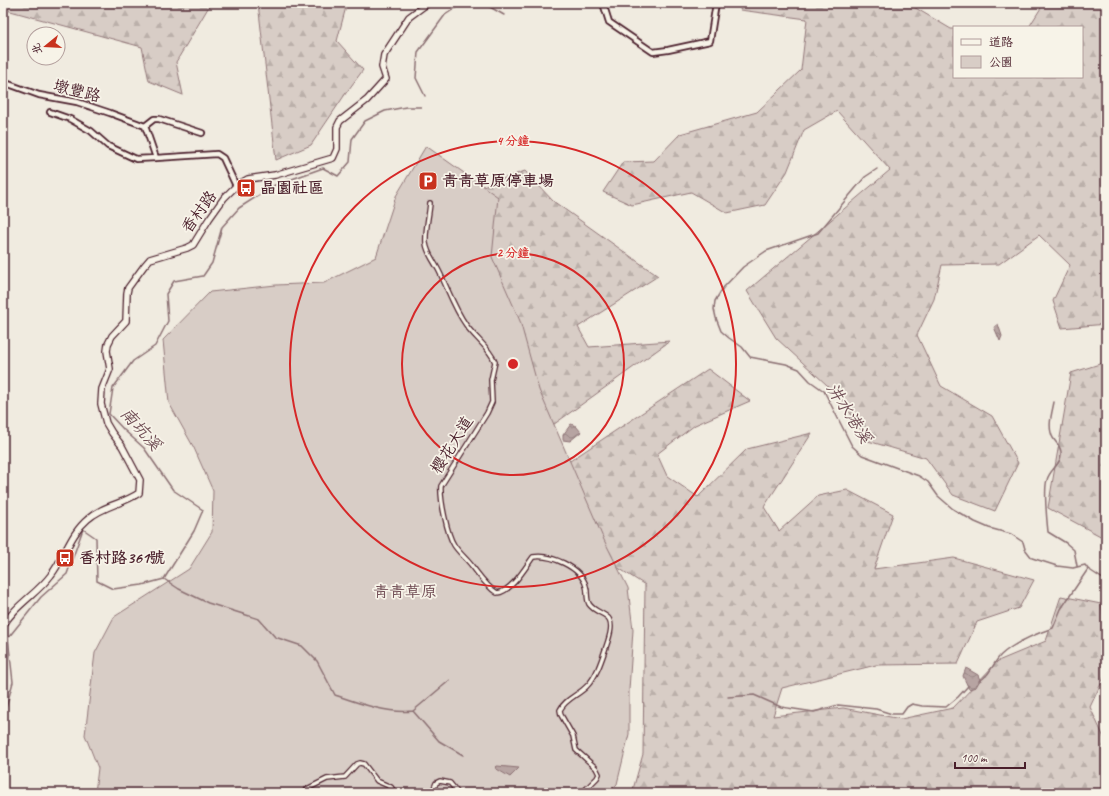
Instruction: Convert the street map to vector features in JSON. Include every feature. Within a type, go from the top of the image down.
[{"type":"street","name":"香村路","points":[[3,626],[16,608],[52,575],[76,531],[88,519],[96,513],[139,493],[140,480],[122,446],[106,423],[101,404],[102,389],[110,369],[108,344],[112,336],[126,321],[128,288],[150,259],[193,245],[224,198],[236,186],[248,179],[274,176],[333,158],[337,149],[337,127],[340,121],[366,100],[386,79],[382,67],[384,55],[409,17],[428,3]]},
{"type":"street","points":[[603,3],[609,22],[653,52],[710,41],[716,3]]},
{"type":"street","name":"墩豐路","points":[[3,82],[39,95],[76,102],[145,126]]},
{"type":"street","name":"墩豐路","points":[[50,112],[70,119],[91,130],[108,146],[136,159],[217,154],[223,158],[236,186]]},
{"type":"street","points":[[156,158],[145,126],[154,119],[159,119],[202,133]]},
{"type":"street","name":"櫻花大道","points":[[430,203],[426,242],[430,254],[452,303],[468,327],[488,350],[494,362],[491,380],[492,402],[487,413],[441,486],[441,498],[451,540],[460,554],[468,561],[487,586],[497,593],[505,591],[516,580],[533,557],[550,557],[564,564],[577,572],[583,580],[586,585],[589,604],[598,612],[608,616],[610,622],[611,628],[605,651],[594,676],[587,686],[567,701],[560,710],[561,715],[573,736],[576,750],[596,768],[599,774],[582,793]]},
{"type":"street","points":[[305,793],[307,789],[327,779],[345,776],[357,764],[360,763],[364,764],[377,781],[391,787],[395,793]]},
{"type":"street","points":[[432,793],[436,783],[440,781],[450,783],[458,793]]},
{"type":"green space","points":[[3,3],[211,3],[176,62],[183,95],[149,81],[142,47],[3,9]]},
{"type":"green space","points":[[258,3],[347,3],[337,41],[363,70],[311,145],[276,160]]},
{"type":"green space","points":[[742,3],[907,3],[953,29],[953,78],[1083,78],[1083,26],[1030,26],[1044,3],[1106,3],[1106,324],[1062,328],[1053,301],[1070,265],[1039,235],[999,264],[942,265],[934,299],[917,335],[941,386],[992,416],[1018,463],[995,511],[953,495],[926,458],[868,441],[840,397],[776,338],[747,291],[890,170],[837,111],[804,130],[787,172],[765,205],[727,213],[691,192],[632,205],[603,192],[623,162],[654,161],[680,134],[757,112],[801,70],[807,19],[740,10]]},
{"type":"green space","name":"青青草原","points":[[426,146],[498,197],[492,257],[520,321],[539,390],[604,540],[628,588],[633,630],[629,690],[629,734],[617,784],[608,793],[95,793],[98,768],[85,735],[95,653],[114,617],[189,569],[212,532],[213,491],[194,448],[169,403],[163,340],[210,292],[276,285],[324,283],[376,257],[396,196]]},
{"type":"green space","points":[[525,171],[553,201],[658,276],[578,327],[589,347],[670,341],[518,450],[537,483],[708,369],[750,401],[695,425],[657,454],[667,476],[698,497],[747,449],[812,433],[764,507],[779,531],[818,496],[847,490],[893,514],[874,569],[954,558],[1034,580],[1019,608],[977,622],[958,664],[876,665],[782,688],[773,716],[843,708],[901,719],[953,708],[998,661],[1046,641],[1061,596],[1101,604],[1106,628],[1106,673],[1090,707],[1106,742],[1106,793],[632,793],[643,754],[645,585],[562,532],[491,566],[460,498],[511,408],[496,297],[480,261],[466,192]]},
{"type":"green space","points":[[1106,362],[1106,539],[1048,508],[1071,373]]},
{"type":"water","points":[[998,324],[1002,336],[1000,341],[994,327]]},
{"type":"water","points":[[571,424],[576,426],[581,432],[570,441],[563,440],[563,435]]},
{"type":"water","points":[[966,668],[978,675],[980,680],[976,687],[969,689],[963,676]]},
{"type":"water","points":[[497,766],[519,768],[510,777],[495,768]]},
{"type":"waterway","name":"南坑溪","points":[[425,96],[416,78],[418,52],[445,15],[463,3]]},
{"type":"waterway","points":[[483,3],[504,15]]},
{"type":"waterway","name":"南坑溪","points":[[3,719],[13,682],[8,638],[41,597],[67,574],[83,529],[96,538],[97,581],[113,589],[142,585],[164,579],[194,531],[203,510],[173,490],[144,448],[109,414],[113,388],[133,361],[155,346],[168,321],[166,294],[174,281],[203,276],[212,263],[222,227],[239,208],[275,185],[323,168],[338,176],[350,162],[352,139],[365,121],[385,111],[406,107],[421,107]]},
{"type":"waterway","name":"汫水港溪","points":[[877,169],[865,177],[818,233],[766,251],[743,267],[723,288],[715,301],[714,309],[721,331],[742,347],[750,357],[786,364],[799,369],[810,381],[824,391],[852,446],[862,455],[919,476],[928,482],[938,496],[953,509],[975,522],[989,528],[1011,534],[1023,542],[1025,549],[1032,558],[1057,566],[1073,568],[1085,565],[1088,569],[1106,581]]},
{"type":"waterway","points":[[1054,402],[1050,420],[1050,429],[1053,438],[1061,449],[1061,458],[1048,476],[1046,484],[1048,532],[1066,543],[1074,550],[1077,566]]},
{"type":"waterway","points":[[979,681],[986,676],[998,658],[1012,646],[1053,628],[1061,609],[1088,569]]},
{"type":"waterway","points":[[164,579],[179,589],[208,603],[259,619],[275,637],[302,646],[317,661],[335,695],[383,709],[403,712],[413,711],[439,741],[463,755]]},
{"type":"waterway","points":[[413,711],[450,680]]},
{"type":"waterway","points":[[728,697],[754,695],[781,707],[814,712],[838,705],[876,709],[892,714],[902,714],[907,707],[912,704],[946,707],[968,686]]},
{"type":"place","name":"青青草原停車場","points":[[428,181]]},
{"type":"place","name":"晶園社區","points":[[246,188]]},
{"type":"place","name":"香村路361號","points":[[65,558]]}]
